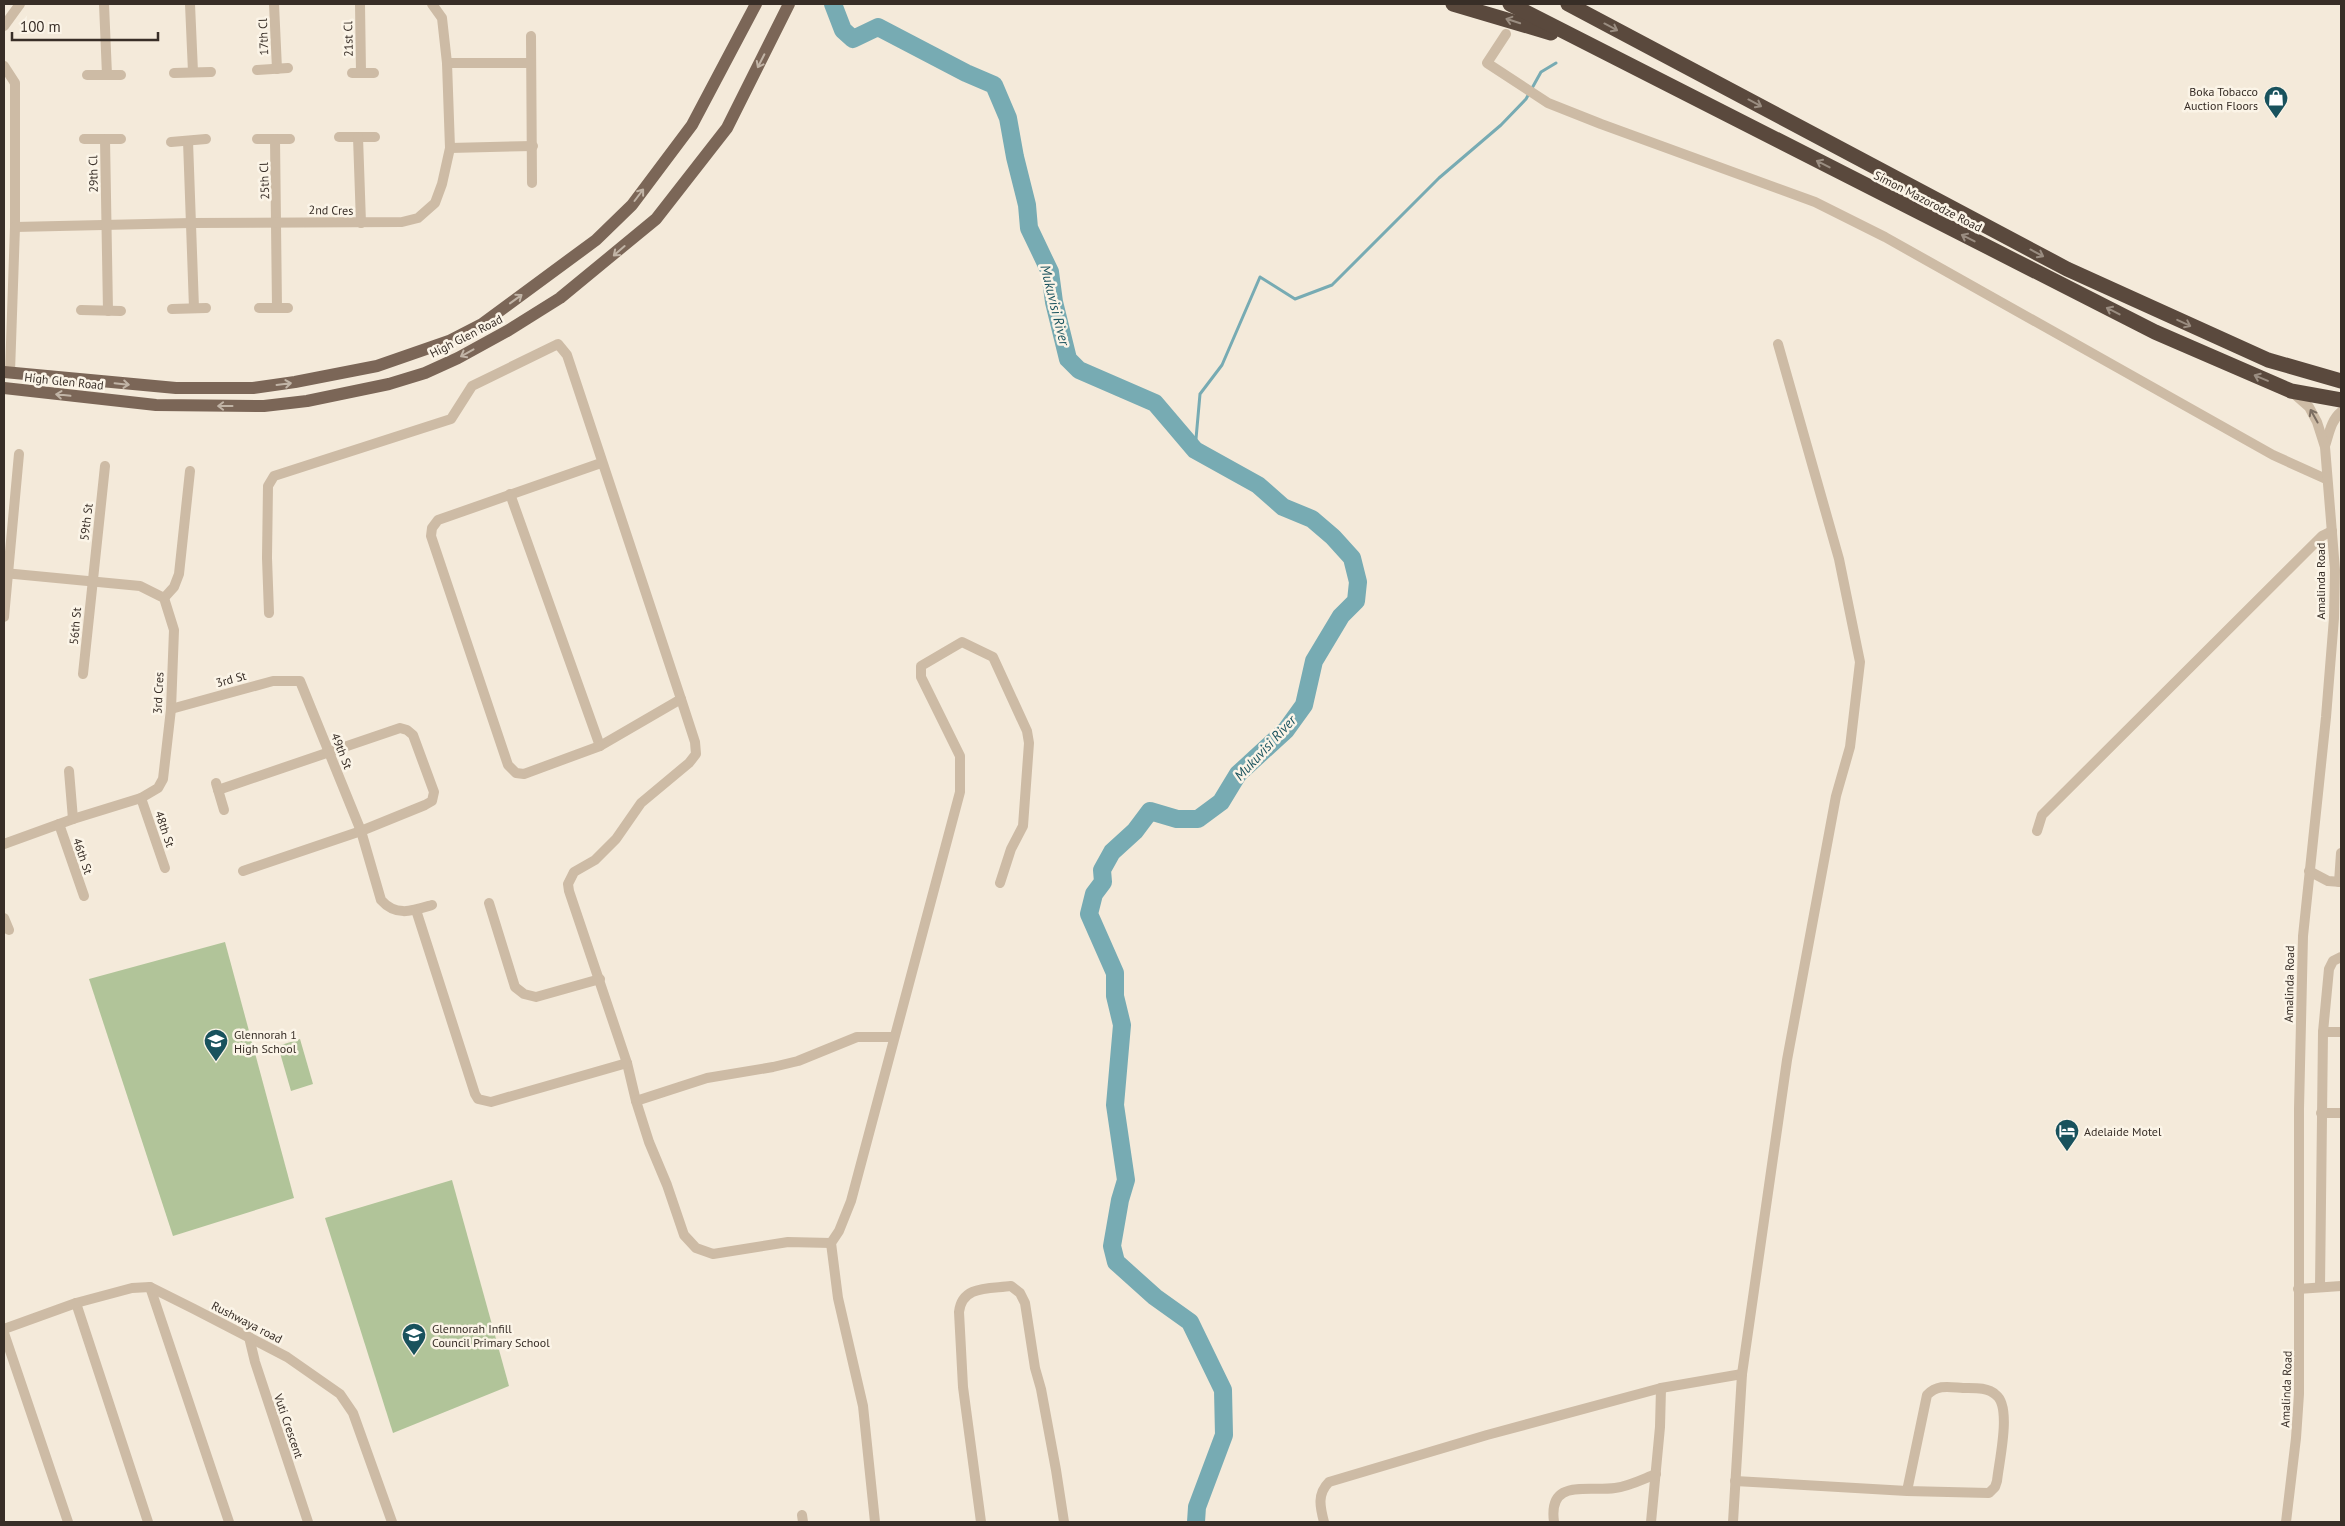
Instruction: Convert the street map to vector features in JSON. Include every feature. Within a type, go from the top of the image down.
[{"type":"highway","points":[[1453,4],[1482,11],[1593,46]]},
{"type":"highway","name":"Simon Mazorodze Road","points":[[1510,4],[2155,332],[2291,391],[2341,400]]},
{"type":"highway","name":"Simon Mazorodze Road","points":[[1568,4],[2067,269],[2268,360],[2341,381]]},
{"type":"main road","name":"High Glen Road","points":[[7,372],[176,388],[253,388],[377,366],[449,341],[482,324],[596,240],[632,205],[692,125],[756,4]]},
{"type":"main road","name":"High Glen Road","points":[[4,388],[156,405],[264,406],[307,401],[389,384],[425,373],[458,358],[509,330],[560,298],[656,219],[727,128],[789,4]]},
{"type":"street","points":[[4,26],[20,4]]},
{"type":"street","points":[[104,4],[107,75]]},
{"type":"street","points":[[190,4],[193,72]]},
{"type":"street","name":"17th Cl","points":[[274,4],[277,69]]},
{"type":"street","name":"21st Cl","points":[[360,4],[357,73],[374,73]]},
{"type":"street","name":"2nd Cres","points":[[15,227],[277,222],[361,223],[402,222],[418,218],[435,204],[442,184],[450,148],[447,62],[442,18],[432,4]]},
{"type":"street","points":[[1506,34],[1487,63],[1548,103],[1600,124],[1815,202],[1894,242],[2273,455],[2326,479]]},
{"type":"street","points":[[531,36],[532,183]]},
{"type":"street","points":[[447,62],[532,63]]},
{"type":"street","points":[[4,66],[15,83],[15,227],[7,372]]},
{"type":"street","points":[[257,70],[288,68]]},
{"type":"street","points":[[174,73],[211,72]]},
{"type":"street","points":[[87,75],[121,75]]},
{"type":"street","points":[[339,137],[375,137]]},
{"type":"street","points":[[358,137],[361,223]]},
{"type":"street","points":[[84,139],[105,139]]},
{"type":"street","name":"29th Cl","points":[[108,311],[105,139],[121,139]]},
{"type":"street","points":[[171,142],[206,139]]},
{"type":"street","points":[[257,139],[290,139]]},
{"type":"street","name":"25th Cl","points":[[275,139],[277,308]]},
{"type":"street","points":[[188,141],[194,308]]},
{"type":"street","points":[[450,148],[533,146]]},
{"type":"street","points":[[172,309],[206,308]]},
{"type":"street","points":[[259,308],[288,308]]},
{"type":"street","points":[[81,310],[121,311]]},
{"type":"street","points":[[269,613],[268,486],[274,476],[451,419],[472,386],[558,344],[567,355],[695,742],[696,754],[689,763],[641,803],[616,839],[594,860],[574,872],[569,878],[569,891],[627,1063],[636,1101],[684,1235],[696,1248],[713,1254],[788,1242],[831,1243]]},
{"type":"street","points":[[1733,1522],[1742,1374],[1787,1060],[1836,796],[1850,747],[1860,662],[1840,560],[1778,344]]},
{"type":"street","name":"Amalinda Road","points":[[2291,391],[2309,407],[2317,422],[2325,447]]},
{"type":"street","name":"Amalinda Road","points":[[2286,1522],[2299,1394],[2298,1289],[2302,972],[2305,902],[2334,618],[2335,570],[2326,479],[2325,447],[2330,427],[2336,415],[2341,412]]},
{"type":"street","points":[[4,617],[6,573],[19,454]]},
{"type":"street","points":[[602,463],[438,520],[432,528],[431,536],[508,765],[516,773],[524,774],[600,746],[681,699]]},
{"type":"street","name":"59th St","points":[[92,580],[105,466]]},
{"type":"street","points":[[6,573],[140,586],[164,598],[174,587],[179,574],[190,472]]},
{"type":"street","points":[[510,494],[600,746]]},
{"type":"street","points":[[2037,831],[2042,815],[2322,536],[2332,532]]},
{"type":"street","name":"56th St","points":[[83,674],[92,580]]},
{"type":"street","name":"3rd Cres","points":[[4,844],[74,818],[141,798],[158,788],[163,779],[171,709],[174,630],[164,598]]},
{"type":"street","points":[[875,1522],[863,1406],[838,1298],[831,1243],[839,1231],[851,1201],[960,792],[960,756],[921,677],[921,666],[962,642],[993,657],[1027,731],[1030,743],[1023,826],[1011,849],[1000,884]]},
{"type":"street","name":"3rd St","points":[[171,709],[273,681],[300,681]]},
{"type":"street","name":"49th St","points":[[300,681],[361,831],[381,900],[388,909],[400,912],[416,910]]},
{"type":"street","points":[[224,810],[217,787],[400,728],[412,735],[434,792],[432,801],[361,831],[243,872]]},
{"type":"street","points":[[69,771],[74,818]]},
{"type":"street","name":"48th St","points":[[141,798],[165,868]]},
{"type":"street","name":"46th St","points":[[59,824],[84,896]]},
{"type":"street","points":[[2309,872],[2328,881],[2340,882],[2341,853]]},
{"type":"street","points":[[489,903],[515,987],[524,994],[536,997],[600,979]]},
{"type":"street","points":[[432,906],[416,910],[474,1094],[478,1099],[491,1102],[627,1063]]},
{"type":"street","points":[[4,918],[9,930]]},
{"type":"street","points":[[2320,1287],[2323,1032],[2329,969],[2333,961],[2341,957]]},
{"type":"street","points":[[2323,1032],[2341,1032]]},
{"type":"street","points":[[636,1101],[707,1078],[773,1067],[798,1060],[857,1037],[894,1038]]},
{"type":"street","points":[[2321,1113],[2341,1113]]},
{"type":"street","points":[[981,1522],[963,1387],[960,1302],[965,1295],[973,1291],[1011,1286],[1020,1293],[1025,1303],[1035,1368],[1041,1389],[1064,1522]]},
{"type":"street","points":[[2298,1289],[2341,1286]]},
{"type":"street","points":[[68,1522],[4,1331],[76,1303],[118,1290],[150,1287],[229,1522]]},
{"type":"street","name":"Rushwaya road","points":[[150,1287],[287,1357],[340,1394],[353,1412],[392,1522]]},
{"type":"street","points":[[76,1303],[148,1522]]},
{"type":"street","name":"Vuti Crescent","points":[[249,1338],[255,1362],[308,1522]]},
{"type":"street","points":[[1324,1522],[1320,1499],[1322,1488],[1329,1482],[1486,1435],[1661,1388],[1742,1374]]},
{"type":"street","points":[[1735,1481],[1907,1491],[1988,1493],[1995,1487],[2005,1410],[1998,1395],[1979,1388],[1940,1386],[1927,1395],[1907,1491]]},
{"type":"street","points":[[1651,1522],[1661,1388]]},
{"type":"street","points":[[1554,1522],[1552,1511],[1555,1500],[1561,1493],[1569,1490],[1627,1486],[1656,1474]]},
{"type":"green space","points":[[225,942],[294,1198],[173,1236],[89,979]]},
{"type":"green space","points":[[300,1039],[313,1084],[291,1091],[278,1046]]},
{"type":"green space","points":[[452,1180],[509,1386],[393,1433],[325,1218]]},
{"type":"waterway","name":"Mukuvisi River","points":[[833,4],[843,30],[853,39],[878,27],[966,73],[994,85],[1008,118],[1027,205],[1029,228],[1050,272],[1054,302],[1068,359],[1079,370],[1155,403],[1195,450],[1258,485],[1283,507],[1312,519],[1333,537],[1352,558],[1358,582],[1356,601],[1341,616],[1314,661],[1304,705],[1286,730],[1238,774],[1221,802],[1198,819],[1177,819],[1150,811],[1135,831],[1112,852],[1102,870],[1103,882],[1094,894],[1089,914],[1115,973],[1115,996],[1122,1025],[1115,1105],[1126,1180],[1120,1200],[1112,1246],[1116,1262],[1155,1297],[1190,1322],[1223,1390],[1224,1435],[1197,1507],[1196,1522]]},
{"type":"waterway","points":[[1195,450],[1200,394],[1222,365],[1260,277],[1295,299],[1332,285],[1439,178],[1501,125],[1526,99],[1541,72],[1556,63]]},
{"type":"place","name":"Boka Tobacco Auction Floors","points":[[2276,119]]},
{"type":"place","name":"Glennorah 1 High School","points":[[216,1062]]},
{"type":"place","name":"Adelaide Motel","points":[[2067,1152]]},
{"type":"place","name":"Glennorah Infill Council Primary School","points":[[414,1356]]}]
